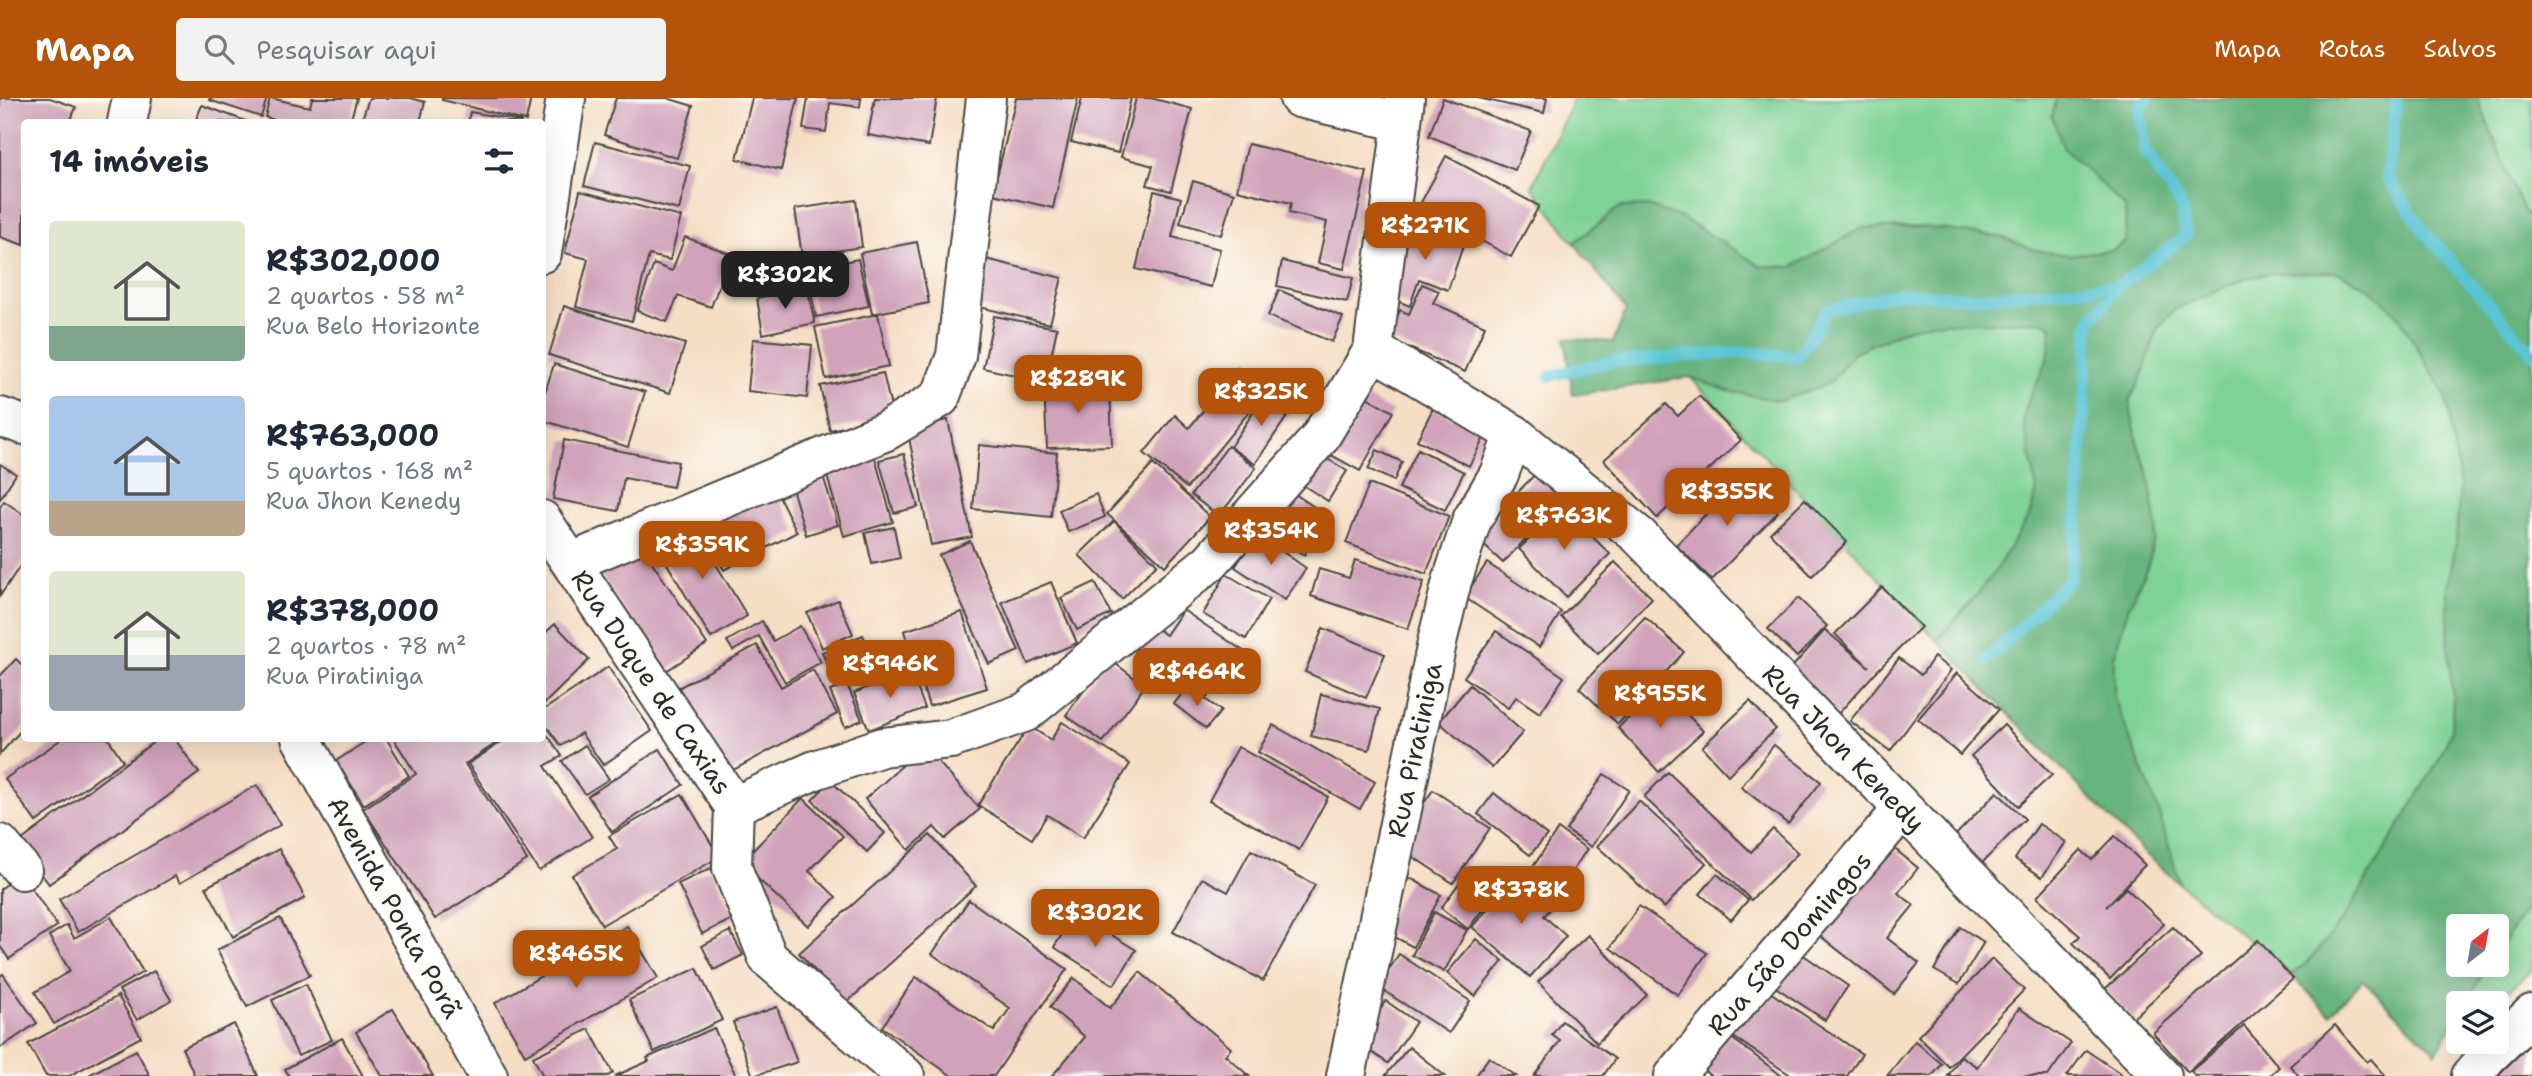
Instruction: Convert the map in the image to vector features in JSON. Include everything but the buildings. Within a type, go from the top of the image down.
[{"type":"street","points":[[128,119],[132,98]]},
{"type":"street","points":[[546,227],[566,98]]},
{"type":"street","points":[[572,562],[886,431],[940,398],[956,356],[986,98]]},
{"type":"street","points":[[734,806],[815,770],[882,747],[951,739],[1026,712],[1210,562],[1319,439],[1373,350],[1403,110],[1299,98]]},
{"type":"street","name":"Rua Jhon Kenedy","points":[[1373,350],[1514,434],[1639,536],[2162,1076]]},
{"type":"street","name":"Rua Piratiniga","points":[[1346,1076],[1452,581],[1472,520],[1499,474],[1514,434]]},
{"type":"street","name":"Rua Duque de Caxias","points":[[546,526],[734,806],[732,868],[768,958],[905,1076]]},
{"type":"street","name":"Avenida Ponta Porã","points":[[303,742],[488,1076]]},
{"type":"street","name":"Rua São Domingos","points":[[1674,1076],[1903,809]]},
{"type":"street","points":[[2471,1076],[2532,1014]]},
{"type":"green space","points":[[1574,98],[2057,98],[2052,117],[2100,183],[2125,207],[2126,241],[2112,250],[2069,255],[2035,251],[2001,237],[1923,227],[1862,228],[1792,267],[1761,266],[1682,218],[1620,207],[1574,243],[1532,187]]},
{"type":"green space","points":[[2057,98],[2477,98],[2524,212],[2532,220],[2532,900],[2510,932],[2510,914],[2446,914],[2446,977],[2481,977],[2473,991],[2446,991],[2446,1036],[2436,1053],[2363,980],[2330,1014],[2291,975],[2309,961],[2344,918],[2439,760],[2451,731],[2453,699],[2449,659],[2448,588],[2456,542],[2460,485],[2446,396],[2396,312],[2367,287],[2338,272],[2271,273],[2247,278],[2175,309],[2157,329],[2144,371],[2129,402],[2138,445],[2148,472],[2157,527],[2148,565],[2128,609],[2114,657],[2114,698],[2158,810],[2180,884],[2142,851],[1937,640],[1997,568],[2030,514],[2037,490],[2023,418],[2030,396],[2048,359],[2052,326],[2042,321],[1932,323],[1906,329],[1855,352],[1830,383],[1781,401],[1728,391],[1690,377],[1573,395],[1565,338],[1613,342],[1626,310],[1574,243],[1620,207],[1648,206],[1682,218],[1761,266],[1792,267],[1862,228],[1923,227],[2001,237],[2035,250],[2069,255],[2112,250],[2126,242],[2125,207],[2064,149],[2052,116]]},
{"type":"green space","points":[[2477,98],[2532,98],[2532,219],[2524,212]]},
{"type":"green space","points":[[2338,272],[2367,287],[2396,312],[2446,396],[2460,485],[2456,542],[2448,588],[2449,659],[2453,699],[2451,731],[2439,760],[2344,918],[2309,961],[2291,975],[2180,884],[2158,810],[2114,699],[2114,657],[2128,609],[2148,565],[2148,472],[2138,445],[2129,403],[2144,371],[2157,329],[2175,309],[2247,278],[2271,273]]},
{"type":"green space","points":[[2042,321],[2052,326],[2048,359],[2030,396],[2033,469],[2037,491],[2030,514],[1997,568],[1937,640],[1690,377],[1728,391],[1829,383],[1855,352],[1906,329],[1932,323]]},
{"type":"green space","points":[[2532,900],[2532,970],[2508,991],[2473,991],[2481,977],[2510,976],[2510,932]]},
{"type":"waterway","points":[[1551,376],[1607,362],[1748,352],[1798,357],[1827,310],[1899,293],[1974,298],[2120,285],[2186,236],[2181,206],[2145,150],[2139,107],[2148,98]]},
{"type":"waterway","points":[[2396,98],[2387,177],[2426,234],[2532,353]]},
{"type":"waterway","points":[[1987,660],[2070,579],[2077,519],[2089,322],[2120,285]]}]
